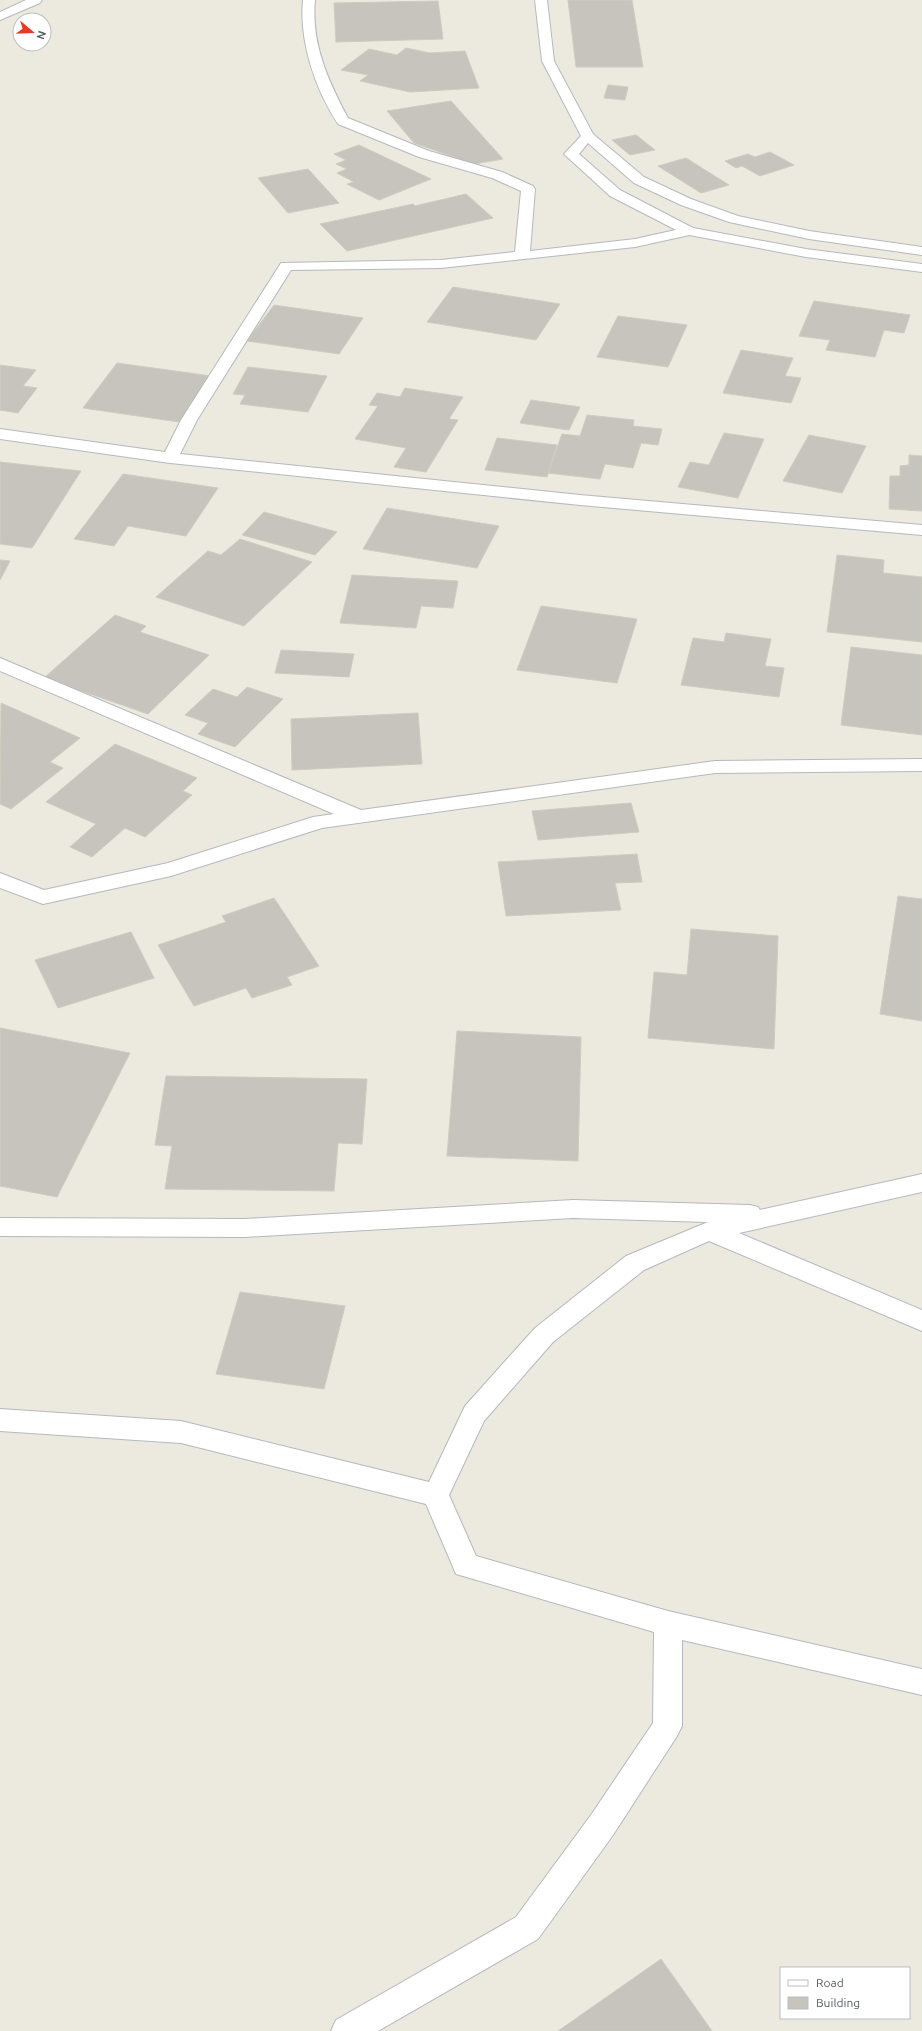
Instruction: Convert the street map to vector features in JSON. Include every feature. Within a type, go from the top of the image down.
[{"type":"street","points":[[0,16],[36,0]]},
{"type":"street","points":[[309,0],[309,41],[325,86],[343,122],[424,154],[497,176],[528,189],[522,256]]},
{"type":"street","points":[[541,0],[548,61],[588,136],[639,180],[686,202],[734,219],[809,235],[922,251]]},
{"type":"street","points":[[588,136],[571,154],[586,168],[615,192],[690,230],[806,253],[922,268]]},
{"type":"street","points":[[170,458],[189,420],[286,266],[441,264],[635,243],[690,230]]},
{"type":"street","points":[[0,434],[170,458],[580,500],[922,530]]},
{"type":"street","points":[[0,664],[359,817]]},
{"type":"street","points":[[0,880],[43,897],[171,869],[320,822],[715,767],[922,765]]},
{"type":"street","points":[[922,1182],[709,1232],[635,1263],[544,1335],[474,1414],[436,1495],[466,1565],[668,1624],[922,1682]]},
{"type":"street","points":[[0,1227],[245,1228],[573,1209],[779,1215]]},
{"type":"street","points":[[709,1232],[922,1321]]},
{"type":"street","points":[[0,1420],[181,1432],[436,1495]]},
{"type":"street","points":[[347,2031],[527,1928],[602,1825],[667,1726],[668,1624]]},
{"type":"building","points":[[568,0],[632,0],[643,67],[576,67]]},
{"type":"building","points":[[438,1],[443,39],[336,42],[334,3]]},
{"type":"building","points":[[406,48],[430,53],[465,51],[479,88],[410,92],[360,81],[368,75],[341,70],[369,49],[397,55]]},
{"type":"building","points":[[608,85],[628,87],[625,100],[604,98]]},
{"type":"building","points":[[451,101],[503,159],[474,164],[414,143],[387,111]]},
{"type":"building","points":[[636,135],[655,150],[630,155],[612,140]]},
{"type":"building","points":[[359,145],[431,179],[379,200],[347,184],[354,182],[337,173],[347,169],[336,164],[346,160],[334,154]]},
{"type":"building","points":[[770,152],[794,165],[760,176],[742,166],[736,168],[725,161],[748,154],[755,157]]},
{"type":"building","points":[[686,158],[729,185],[701,193],[658,166]]},
{"type":"building","points":[[308,169],[339,203],[288,213],[258,178]]},
{"type":"building","points":[[466,194],[493,218],[347,251],[320,224],[413,204],[415,206]]},
{"type":"building","points":[[453,287],[560,304],[536,340],[427,322]]},
{"type":"building","points":[[814,301],[910,315],[904,333],[884,330],[875,357],[826,350],[830,340],[799,336]]},
{"type":"building","points":[[274,305],[363,318],[339,354],[247,341]]},
{"type":"building","points":[[618,316],[687,325],[668,367],[597,357]]},
{"type":"building","points":[[741,350],[793,358],[785,376],[801,378],[791,403],[723,393]]},
{"type":"building","points":[[117,363],[211,376],[179,422],[83,408]]},
{"type":"building","points":[[0,365],[36,370],[23,386],[37,388],[18,413],[0,410]]},
{"type":"building","points":[[248,367],[327,376],[308,412],[240,404],[245,395],[233,394]]},
{"type":"building","points":[[405,388],[463,397],[449,419],[458,420],[426,472],[394,467],[406,448],[355,439],[378,406],[369,405],[377,393],[400,397]]},
{"type":"building","points":[[531,400],[580,407],[569,430],[520,423]]},
{"type":"building","points":[[587,415],[634,420],[633,426],[662,429],[658,445],[641,443],[633,468],[605,464],[600,479],[548,473],[562,434],[580,436]]},
{"type":"building","points":[[724,433],[764,439],[738,498],[678,487],[690,462],[709,465]]},
{"type":"building","points":[[809,435],[866,446],[842,493],[783,481]]},
{"type":"building","points":[[497,438],[557,445],[547,477],[485,470]]},
{"type":"building","points":[[909,455],[922,456],[922,511],[889,509],[890,476],[900,476],[900,466],[909,465]]},
{"type":"building","points":[[0,462],[81,471],[32,548],[0,544]]},
{"type":"building","points":[[123,474],[218,488],[186,536],[128,526],[114,546],[74,539]]},
{"type":"building","points":[[387,508],[499,526],[477,568],[363,549]]},
{"type":"building","points":[[264,512],[337,532],[315,555],[242,535]]},
{"type":"building","points":[[240,539],[312,562],[244,626],[156,597],[208,551],[221,555]]},
{"type":"building","points":[[837,555],[884,560],[883,573],[922,577],[922,642],[827,632]]},
{"type":"building","points":[[0,560],[10,561],[0,580]]},
{"type":"building","points":[[352,575],[458,581],[453,608],[421,606],[416,628],[340,623]]},
{"type":"building","points":[[541,606],[637,619],[617,683],[517,670]]},
{"type":"building","points":[[115,615],[146,626],[140,632],[209,655],[148,714],[44,678]]},
{"type":"building","points":[[726,633],[771,639],[765,666],[784,668],[779,697],[681,685],[693,638],[724,642]]},
{"type":"building","points":[[851,647],[922,655],[922,735],[841,725]]},
{"type":"building","points":[[281,650],[354,654],[349,677],[275,673]]},
{"type":"building","points":[[247,687],[283,699],[235,747],[198,734],[208,723],[185,715],[213,689],[237,697]]},
{"type":"building","points":[[1,703],[80,738],[50,762],[63,768],[11,809],[0,804]]},
{"type":"building","points":[[418,713],[422,764],[292,770],[291,719]]},
{"type":"building","points":[[115,744],[197,778],[183,791],[192,795],[145,837],[125,828],[92,857],[70,847],[96,824],[46,802]]},
{"type":"building","points":[[631,803],[639,832],[538,840],[532,811]]},
{"type":"building","points":[[637,854],[642,882],[615,883],[621,910],[506,916],[498,862]]},
{"type":"building","points":[[898,896],[922,899],[922,1021],[880,1014]]},
{"type":"building","points":[[274,898],[319,966],[287,977],[292,985],[252,998],[246,988],[194,1006],[158,945],[226,922],[222,916]]},
{"type":"building","points":[[691,929],[778,936],[774,1049],[648,1038],[654,972],[687,975]]},
{"type":"building","points":[[131,932],[154,978],[58,1008],[35,960]]},
{"type":"building","points":[[0,1028],[130,1053],[57,1197],[0,1186]]},
{"type":"building","points":[[457,1031],[581,1037],[578,1161],[447,1156]]},
{"type":"building","points":[[166,1076],[367,1079],[362,1144],[338,1143],[334,1191],[165,1189],[172,1146],[155,1145]]},
{"type":"building","points":[[240,1292],[345,1306],[324,1389],[216,1374]]},
{"type":"building","points":[[661,1959],[712,2031],[558,2031]]}]
